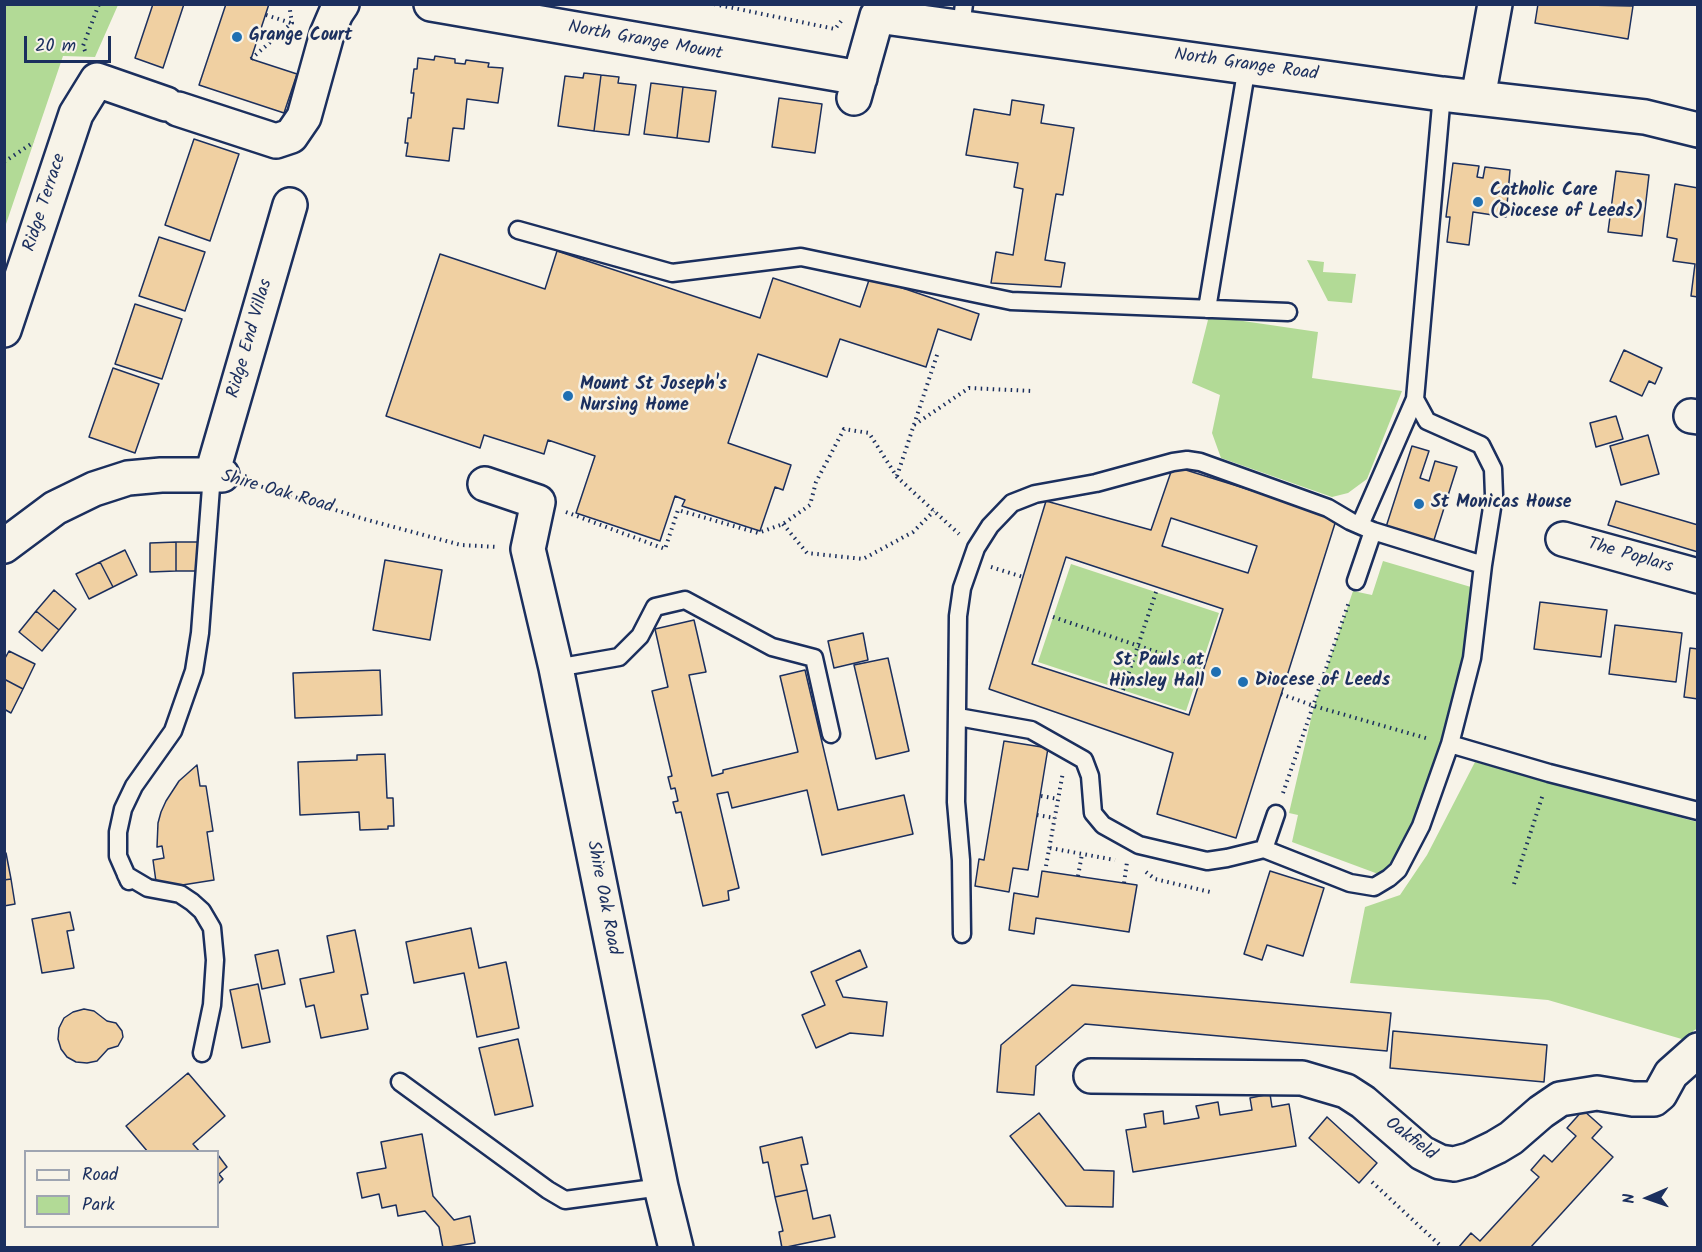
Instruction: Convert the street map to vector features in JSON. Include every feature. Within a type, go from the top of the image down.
[{"type":"street","points":[[97,80],[276,141],[291,136],[304,117],[327,34],[342,4]]},
{"type":"street","name":"North Grange Mount","points":[[431,4],[509,11],[857,88],[866,11]]},
{"type":"street","points":[[1478,98],[1495,4]]},
{"type":"street","name":"North Grange Road","points":[[866,11],[963,16],[1247,66],[1442,94],[1645,117],[1698,130]]},
{"type":"street","name":"Ridge Terrace","points":[[4,330],[76,114],[97,80]]},
{"type":"street","name":"Ridge End Villas","points":[[217,475],[290,205]]},
{"type":"street","name":"Shire Oak Road","points":[[4,546],[55,508],[94,489],[128,478],[160,475],[217,475]]},
{"type":"street","points":[[485,484],[538,502]]},
{"type":"street","name":"Shire Oak Road","points":[[538,502],[528,549],[556,668],[661,1187],[676,1248]]},
{"type":"street","name":"The Poplars","points":[[1563,538],[1698,576]]},
{"type":"street","name":"Oakfield","points":[[1091,1076],[1302,1078],[1346,1091],[1363,1102],[1422,1153],[1440,1162],[1454,1164],[1496,1148],[1560,1099],[1597,1093],[1633,1099],[1654,1099],[1660,1094],[1671,1074],[1698,1050]]},
{"type":"lane","points":[[1207,309],[1247,66]]},
{"type":"lane","points":[[1356,581],[1367,528],[1415,399],[1442,94]]},
{"type":"lane","points":[[518,230],[672,273],[801,257],[1011,300],[1288,312]]},
{"type":"lane","points":[[958,717],[1031,730],[1084,760],[1090,776],[1093,813],[1103,825],[1139,845],[1207,861],[1264,849],[1350,883],[1374,887],[1389,879],[1398,870],[1421,826],[1450,744],[1473,658],[1483,565],[1494,495],[1493,469],[1481,446],[1426,420],[1415,399]]},
{"type":"lane","points":[[962,934],[961,860],[956,802],[958,616],[962,588],[973,555],[990,526],[1012,503],[1035,494],[1096,483],[1187,460],[1200,462],[1328,508],[1367,528],[1483,565]]},
{"type":"lane","points":[[202,1053],[212,1005],[215,960],[212,928],[202,911],[180,894],[148,888],[128,878],[118,856],[118,832],[123,809],[134,786],[173,731],[194,671],[217,475]]},
{"type":"lane","points":[[556,668],[619,657],[640,636],[655,607],[685,600],[772,647],[814,658],[831,734]]},
{"type":"lane","points":[[1450,744],[1549,774],[1698,811]]},
{"type":"lane","points":[[1264,849],[1276,814]]},
{"type":"lane","points":[[400,1082],[565,1200],[661,1187]]},
{"type":"path","points":[[97,80],[83,46],[99,4]]},
{"type":"path","points":[[251,59],[292,23],[289,4]]},
{"type":"path","points":[[714,4],[835,28],[866,11]]},
{"type":"path","points":[[897,477],[938,352]]},
{"type":"path","points":[[914,425],[969,388],[1032,391]]},
{"type":"path","points":[[538,502],[665,549],[678,510],[758,533],[783,524],[810,506],[816,482],[844,429],[869,433],[897,477],[934,511],[973,555],[1023,577]]},
{"type":"path","name":"Shire Oak Road","points":[[217,475],[461,545],[528,549]]},
{"type":"path","points":[[783,524],[807,553],[863,559],[913,532],[934,511]]},
{"type":"path","points":[[1276,814],[1356,581]]},
{"type":"path","points":[[1123,690],[1156,592]]},
{"type":"path","points":[[1053,617],[1201,667]]},
{"type":"path","points":[[1281,694],[1314,706],[1450,744]]},
{"type":"path","points":[[1046,866],[1067,750]]},
{"type":"path","points":[[1514,884],[1549,774]]},
{"type":"path","points":[[1041,796],[1059,799]]},
{"type":"path","points":[[1037,815],[1055,818]]},
{"type":"path","points":[[1078,876],[1082,854]]},
{"type":"path","points":[[1124,884],[1127,862]]},
{"type":"path","points":[[1372,1182],[1443,1248]]},
{"type":"green space","points":[[5,4],[118,5],[95,57],[63,56],[5,227]]},
{"type":"green space","points":[[1307,260],[1324,262],[1323,272],[1356,274],[1352,303],[1328,301]]},
{"type":"green space","points":[[1209,316],[1318,332],[1312,378],[1402,391],[1367,479],[1348,493],[1332,497],[1221,458],[1212,433],[1220,395],[1192,383]]},
{"type":"green space","points":[[1383,561],[1481,590],[1450,744],[1389,878],[1292,842],[1298,815],[1289,813],[1314,706],[1353,591],[1372,595]]},
{"type":"green space","points":[[1071,564],[1219,613],[1186,711],[1038,662]]},
{"type":"green space","points":[[1475,762],[1697,822],[1698,1028],[1693,1031],[1692,1042],[1548,1000],[1350,983],[1365,907],[1400,895],[1427,855]]},
{"type":"building","points":[[153,4],[184,4],[163,68],[135,58]]},
{"type":"building","name":"Grange Court","points":[[226,4],[269,4],[251,59],[297,74],[284,113],[199,85]]},
{"type":"building","points":[[1538,4],[1633,6],[1628,39],[1535,23]]},
{"type":"building","points":[[435,56],[455,59],[455,63],[465,64],[466,60],[489,63],[488,67],[503,68],[498,103],[467,99],[464,129],[453,128],[449,161],[406,156],[408,118],[411,118],[414,93],[411,93],[414,69],[417,69],[418,58],[434,60]]},
{"type":"building","points":[[584,73],[601,75],[594,131],[558,126],[565,76],[583,78]]},
{"type":"building","points":[[601,75],[619,77],[618,83],[636,85],[629,135],[594,131]]},
{"type":"building","points":[[651,83],[683,87],[677,138],[644,134]]},
{"type":"building","points":[[683,87],[716,91],[709,142],[677,138]]},
{"type":"building","points":[[779,98],[822,104],[815,153],[772,147]]},
{"type":"building","points":[[1012,100],[1044,105],[1041,123],[1074,128],[1063,195],[1056,194],[1045,260],[1065,263],[1061,287],[991,283],[996,252],[1013,255],[1023,189],[1014,187],[1018,163],[966,155],[974,109],[1010,115]]},
{"type":"building","points":[[194,139],[239,154],[210,241],[165,225]]},
{"type":"building","name":"Catholic Care (Diocese of Leeds)","points":[[1453,163],[1479,166],[1477,177],[1483,178],[1485,167],[1510,170],[1506,217],[1473,212],[1469,245],[1447,242],[1450,217],[1446,217]]},
{"type":"building","points":[[1616,171],[1649,175],[1642,236],[1608,232]]},
{"type":"building","points":[[1675,184],[1698,188],[1698,297],[1691,296],[1695,264],[1673,261],[1677,239],[1667,237]]},
{"type":"building","points":[[159,237],[205,252],[185,311],[139,296]]},
{"type":"building","name":"Mount St Joseph's Nursing Home","points":[[557,251],[760,318],[773,278],[860,307],[870,277],[979,314],[971,340],[938,329],[926,367],[840,339],[827,377],[758,354],[728,443],[791,465],[783,490],[775,487],[760,531],[682,506],[685,500],[675,496],[660,541],[576,513],[595,456],[548,440],[544,454],[484,435],[480,448],[386,416],[440,254],[545,289]]},
{"type":"building","points":[[135,304],[182,319],[162,379],[115,364]]},
{"type":"building","points":[[1624,350],[1662,368],[1655,384],[1649,381],[1642,396],[1610,381]]},
{"type":"building","points":[[113,368],[159,384],[135,453],[89,437]]},
{"type":"building","points":[[1616,416],[1623,439],[1596,447],[1590,423]]},
{"type":"building","points":[[1648,435],[1659,474],[1621,485],[1610,446]]},
{"type":"building","name":"St Monicas House","points":[[1412,446],[1429,451],[1420,478],[1429,481],[1435,461],[1457,467],[1433,543],[1386,527]]},
{"type":"building","points":[[1173,466],[1337,517],[1236,838],[1157,814],[1173,753],[989,689],[1046,501],[1151,530]],"holes":[[[1171,518],[1257,546],[1248,573],[1162,546]],[[1066,557],[1223,609],[1189,715],[1032,664]]]},
{"type":"building","points":[[1616,501],[1698,525],[1698,552],[1608,525]]},
{"type":"building","points":[[176,542],[176,571],[150,572],[150,543]]},
{"type":"building","points":[[176,542],[202,542],[202,571],[176,571]]},
{"type":"building","points":[[125,550],[137,575],[113,587],[100,562]]},
{"type":"building","points":[[385,560],[442,570],[430,640],[373,630]]},
{"type":"building","points":[[100,562],[113,587],[89,599],[76,574]]},
{"type":"building","points":[[54,590],[76,609],[59,630],[36,611]]},
{"type":"building","points":[[1540,602],[1607,610],[1601,657],[1534,649]]},
{"type":"building","points":[[36,611],[59,630],[42,651],[19,632]]},
{"type":"building","points":[[694,620],[706,672],[689,675],[712,776],[723,773],[723,770],[798,752],[780,676],[805,670],[838,810],[904,795],[913,834],[822,855],[807,790],[732,808],[728,792],[717,794],[739,888],[728,891],[729,900],[703,906],[681,812],[676,813],[673,802],[678,801],[675,788],[671,789],[668,777],[672,776],[652,691],[668,687],[655,629]]},
{"type":"building","points":[[1615,625],[1682,633],[1676,682],[1609,674]]},
{"type":"building","points":[[863,633],[868,660],[834,668],[828,641]]},
{"type":"building","points":[[1690,648],[1698,649],[1698,699],[1684,697]]},
{"type":"building","points":[[9,651],[35,664],[23,689],[4,679],[4,660]]},
{"type":"building","points":[[888,658],[909,751],[876,759],[854,665]]},
{"type":"building","points":[[380,670],[382,715],[295,718],[293,673]]},
{"type":"building","points":[[4,679],[23,689],[11,713],[4,709]]},
{"type":"building","points":[[1004,741],[1048,748],[1028,870],[1013,868],[1009,892],[975,886],[979,859],[984,860]]},
{"type":"building","points":[[385,754],[387,798],[393,798],[394,826],[388,826],[388,829],[360,830],[359,812],[300,815],[298,762],[357,760],[357,755]]},
{"type":"building","points":[[197,765],[200,786],[206,786],[213,831],[207,832],[214,880],[157,889],[153,860],[164,858],[162,846],[157,847],[161,812],[179,781]]},
{"type":"building","points":[[4,853],[6,853],[11,879],[4,880]]},
{"type":"building","points":[[1042,871],[1137,885],[1129,932],[1036,918],[1034,934],[1009,930],[1014,893],[1038,897]]},
{"type":"building","points":[[1270,871],[1324,888],[1303,956],[1267,945],[1262,960],[1244,954]]},
{"type":"building","points":[[11,879],[15,904],[4,906],[4,880]]},
{"type":"building","points":[[70,912],[74,930],[67,931],[74,968],[42,973],[32,919]]},
{"type":"building","points":[[471,928],[479,968],[506,962],[519,1028],[477,1037],[464,973],[414,983],[406,942]]},
{"type":"building","points":[[355,930],[368,994],[361,995],[368,1029],[321,1038],[314,1005],[306,1007],[300,979],[334,972],[327,936]]},
{"type":"building","points":[[278,950],[285,984],[262,989],[255,955]]},
{"type":"building","points":[[860,950],[867,967],[836,981],[843,997],[887,1002],[883,1036],[850,1033],[816,1048],[802,1015],[825,1005],[811,972]]},
{"type":"building","points":[[258,984],[270,1042],[242,1048],[230,990]]},
{"type":"building","points":[[1072,985],[1391,1013],[1387,1051],[1085,1024],[1036,1066],[1034,1095],[997,1092],[1001,1045]]},
{"type":"building","points":[[84,1009],[94,1011],[107,1021],[116,1023],[123,1037],[118,1046],[108,1049],[97,1061],[87,1063],[76,1062],[67,1057],[58,1039],[59,1028],[64,1018]]},
{"type":"building","points":[[1393,1031],[1547,1045],[1544,1082],[1390,1068]]},
{"type":"building","points":[[518,1039],[533,1106],[495,1115],[479,1048]]},
{"type":"building","points":[[188,1073],[225,1116],[193,1144],[198,1150],[146,1150],[126,1126]]},
{"type":"building","points":[[1270,1094],[1272,1107],[1289,1104],[1296,1146],[1133,1172],[1126,1130],[1146,1127],[1144,1114],[1163,1111],[1164,1124],[1199,1118],[1196,1106],[1218,1102],[1220,1115],[1252,1110],[1250,1098]]},
{"type":"building","points":[[1583,1110],[1602,1127],[1592,1138],[1613,1157],[1530,1248],[1458,1248],[1471,1233],[1480,1241],[1539,1177],[1531,1170],[1544,1155],[1552,1162],[1576,1136],[1567,1128]]},
{"type":"building","points":[[1039,1113],[1084,1170],[1114,1171],[1113,1207],[1066,1206],[1010,1136]]},
{"type":"building","points":[[1327,1117],[1377,1163],[1359,1183],[1309,1138]]},
{"type":"building","points":[[422,1134],[433,1196],[454,1220],[470,1216],[475,1243],[443,1248],[439,1227],[425,1211],[398,1216],[396,1205],[382,1208],[379,1194],[362,1198],[357,1173],[386,1168],[381,1142]]},
{"type":"building","points":[[802,1137],[808,1164],[801,1165],[807,1190],[775,1197],[768,1162],[763,1163],[760,1147]]},
{"type":"building","points":[[219,1156],[227,1167],[219,1174]]},
{"type":"building","points":[[807,1190],[813,1219],[830,1215],[835,1237],[782,1248],[779,1232],[783,1231],[775,1197]]},
{"type":"place","name":"Grange Court","points":[[237,37]]},
{"type":"place","name":"Catholic Care (Diocese of Leeds)","points":[[1478,202]]},
{"type":"place","name":"Mount St Joseph's Nursing Home","points":[[568,396]]},
{"type":"place","name":"St Monicas House","points":[[1419,504]]},
{"type":"place","name":"St Pauls at Hinsley Hall","points":[[1216,672]]},
{"type":"place","name":"Diocese of Leeds","points":[[1243,682]]}]
